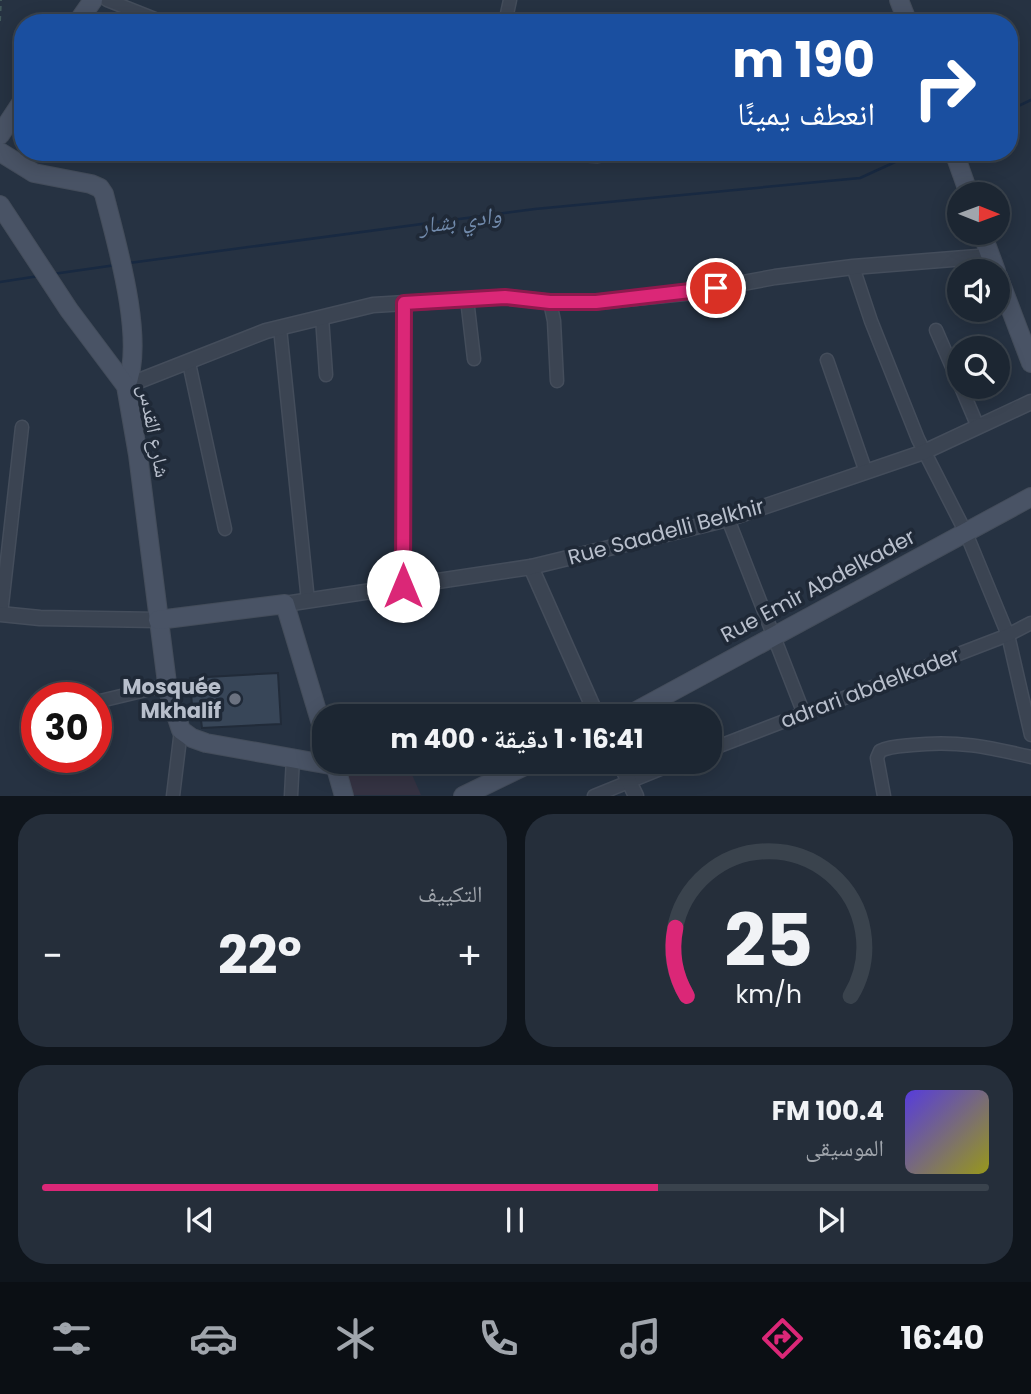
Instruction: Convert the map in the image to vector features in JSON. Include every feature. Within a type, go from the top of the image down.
[{"type":"main road","points":[[0,135],[14,114]]},
{"type":"main road","points":[[15,161],[34,173],[100,188],[104,194],[126,288],[134,355],[133,367],[125,386]]},
{"type":"main road","points":[[957,161],[965,182]]},
{"type":"main road","name":"شارع القدس","points":[[0,205],[69,310],[125,386],[131,405],[167,685],[175,720],[181,730]]},
{"type":"main road","points":[[1010,309],[1031,363]]},
{"type":"main road","name":"Rue Emir Abdelkader","points":[[649,704],[1031,497]]},
{"type":"main road","points":[[158,620],[285,604],[315,704]]},
{"type":"main road","points":[[181,730],[206,743],[312,760]]},
{"type":"main road","points":[[338,774],[344,796]]},
{"type":"main road","points":[[463,796],[508,774]]},
{"type":"street","points":[[107,0],[142,14]]},
{"type":"street","points":[[853,267],[870,321],[924,452],[966,533],[1008,635],[1031,735]]},
{"type":"street","points":[[125,386],[265,331],[373,305],[505,297],[550,302],[596,302],[853,267],[947,267]]},
{"type":"street","points":[[467,299],[474,359]]},
{"type":"street","points":[[550,302],[555,332],[557,381]]},
{"type":"street","points":[[403,586],[404,303]]},
{"type":"street","points":[[323,317],[326,374]]},
{"type":"street","points":[[280,328],[308,601]]},
{"type":"street","points":[[936,330],[947,355]]},
{"type":"street","points":[[827,360],[866,472]]},
{"type":"street","points":[[189,363],[225,528]]},
{"type":"street","points":[[966,399],[978,427]]},
{"type":"street","name":"Rue Saadelli Belkhir","points":[[285,604],[531,567],[728,519],[924,452],[1031,402]]},
{"type":"street","points":[[22,427],[1,614],[40,618],[158,620]]},
{"type":"street","points":[[728,519],[804,713]]},
{"type":"street","points":[[531,567],[592,704]]},
{"type":"street","name":"adrari abdelkader","points":[[722,745],[1008,635],[1031,623]]},
{"type":"street","points":[[112,698],[167,685]]},
{"type":"street","points":[[173,796],[181,730]]},
{"type":"street","points":[[884,796],[877,758],[880,751],[890,747],[943,741],[971,743],[1031,757]]},
{"type":"street","points":[[291,796],[293,758]]},
{"type":"street","points":[[625,774],[636,796]]},
{"type":"street","points":[[594,796],[646,774]]},
{"type":"path","points":[[0,21],[1,0]]},
{"type":"shaded area","points":[[347,774],[412,774],[421,795],[353,795]]},
{"type":"building","name":"Mosquée Mkhalif","points":[[278,673],[281,724],[202,728],[201,720],[193,720],[190,678]]},
{"type":"waterway","name":"وادي بشار","points":[[1018,106],[1031,100]]},
{"type":"waterway","name":"وادي بشار","points":[[129,263],[535,209],[860,178],[897,161]]},
{"type":"waterway","name":"وادي بشار","points":[[53,274],[116,265]]},
{"type":"waterway","name":"وادي بشار","points":[[0,282],[39,276]]},
{"type":"place","name":"Mosquée Mkhalif","points":[[235,699]]},
{"type":"route","points":[[403,586],[404,303],[505,297],[550,302],[596,302],[716,288]]}]
